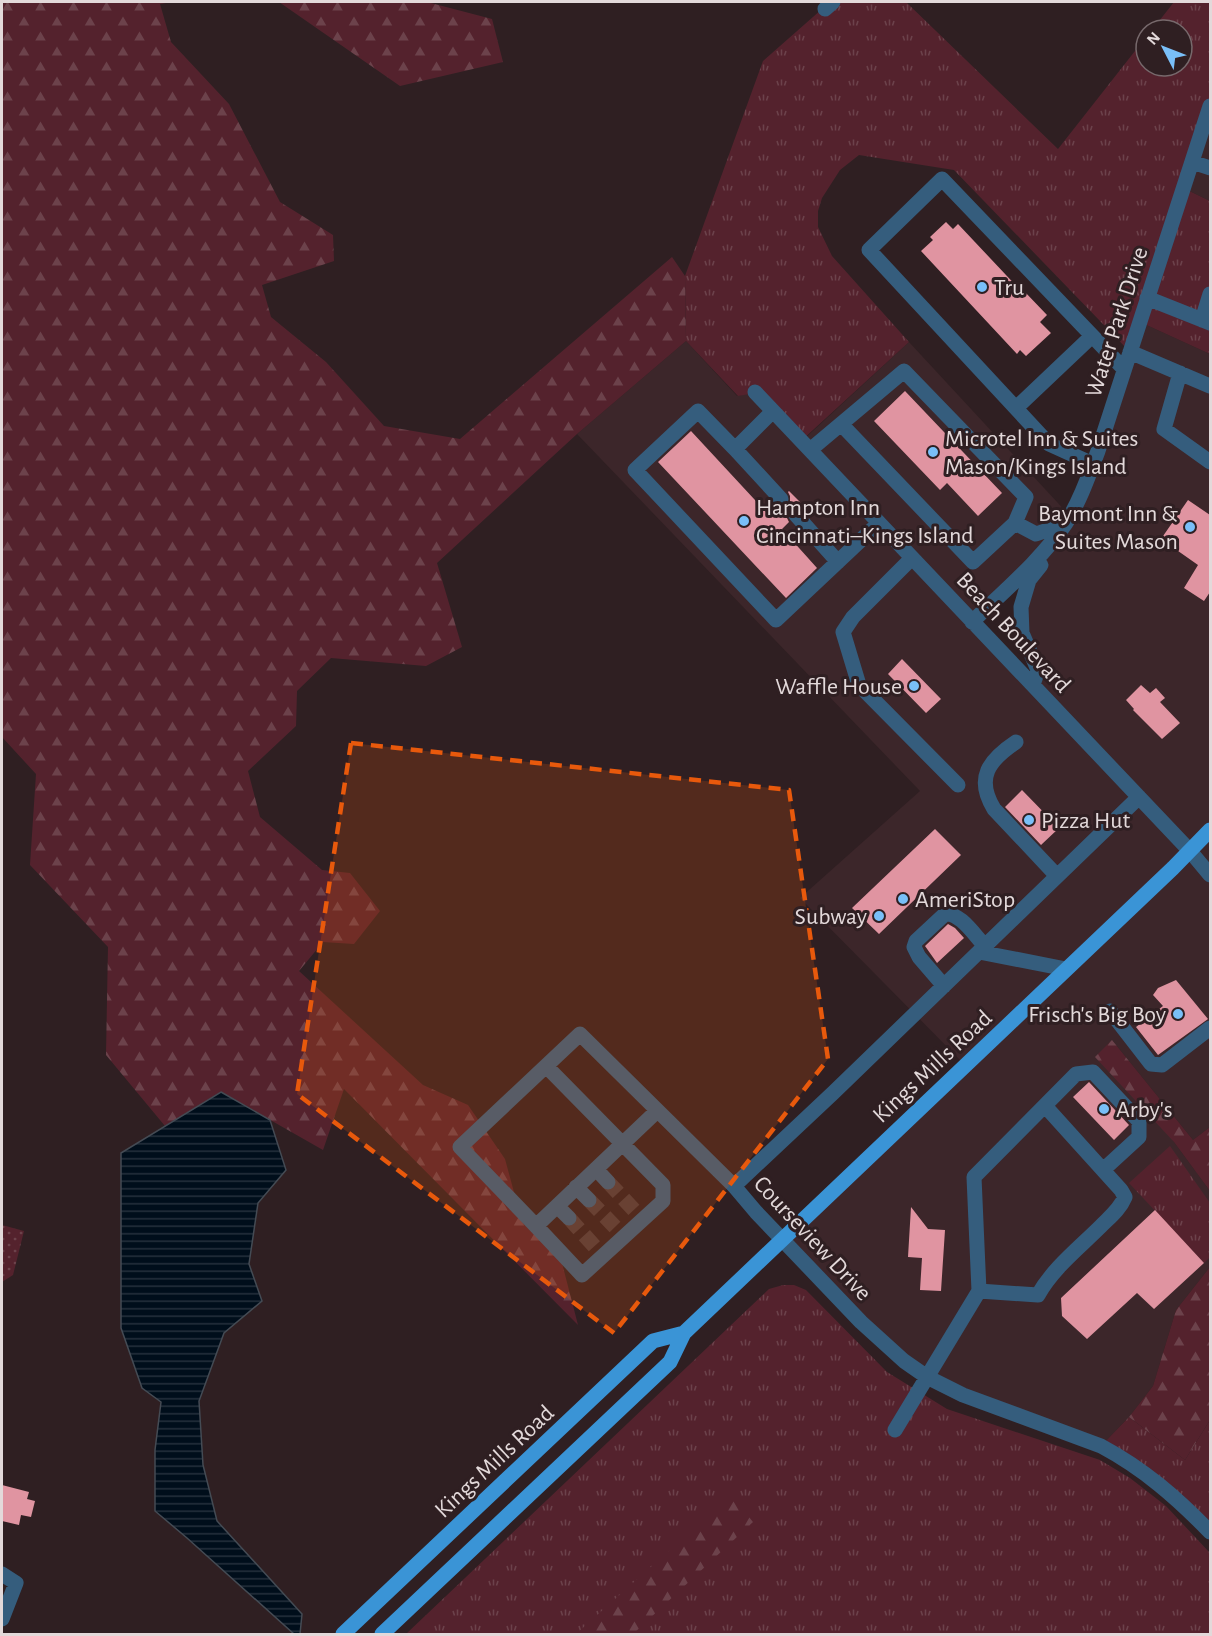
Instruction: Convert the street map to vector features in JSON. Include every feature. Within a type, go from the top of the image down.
[{"type":"main road","name":"Kings Mills Road","points":[[382,1635],[670,1362],[684,1333],[1210,830]]},
{"type":"main road","name":"Kings Mills Road","points":[[343,1635],[653,1341],[684,1333]]},
{"type":"street","name":"Water Park Drive","points":[[972,622],[1044,551],[1077,504],[1093,464],[1210,106]]},
{"type":"street","points":[[1192,162],[1210,168]]},
{"type":"street","points":[[1093,464],[1050,444],[868,250],[942,179],[1124,369]]},
{"type":"street","points":[[1147,298],[1206,321],[1210,294]]},
{"type":"street","points":[[1016,408],[1092,336]]},
{"type":"street","points":[[1130,352],[1210,386]]},
{"type":"street","points":[[810,450],[904,371],[1026,497],[1015,523],[973,562],[841,424]]},
{"type":"street","points":[[1180,373],[1164,429],[1210,462]]},
{"type":"street","name":"Beach Boulevard","points":[[755,392],[1190,851],[1210,875]]},
{"type":"street","points":[[781,499],[698,411],[635,470],[776,620],[879,523]]},
{"type":"street","points":[[735,449],[773,411]]},
{"type":"street","points":[[796,515],[838,562]]},
{"type":"street","points":[[1015,523],[1036,534],[1065,524]]},
{"type":"street","points":[[1033,685],[1038,670],[1022,633],[1021,607],[1029,580],[1047,558],[1065,524]]},
{"type":"street","points":[[912,558],[853,617],[843,632],[859,685],[958,785]]},
{"type":"street","points":[[1016,742],[1003,751],[991,764],[985,784],[987,797],[994,809],[1058,876]]},
{"type":"street","name":"Courseview Drive","points":[[1139,797],[734,1186],[861,1322],[895,1354],[927,1377],[963,1395],[1101,1446],[1122,1457],[1186,1507],[1210,1533]]},
{"type":"street","points":[[944,986],[919,957],[914,947],[916,941],[945,914],[958,917],[982,949],[1066,969]]},
{"type":"street","points":[[1110,1011],[1151,1064],[1162,1065],[1210,1028]]},
{"type":"street","points":[[546,1066],[663,1185],[663,1202],[639,1215],[619,1232],[599,1252],[582,1275],[460,1147],[546,1066],[580,1034],[734,1186]]},
{"type":"street","points":[[895,1430],[979,1291],[974,1177],[1046,1107],[1076,1074],[1093,1072],[1138,1121],[1139,1137],[1108,1175]]},
{"type":"street","points":[[979,1291],[1038,1295],[1047,1280],[1122,1203],[1125,1197],[1046,1107]]},
{"type":"street","points":[[536,1226],[657,1111]]},
{"type":"street","points":[[596,1169],[608,1182]]},
{"type":"street","points":[[576,1187],[588,1200]]},
{"type":"street","points":[[557,1206],[569,1218]]},
{"type":"street","points":[[2,1574],[16,1582],[2,1619]]},
{"type":"highlighted area","points":[[351,743],[789,790],[828,1059],[614,1333],[297,1094]]},
{"type":"shaded area","points":[[1210,106],[1210,201],[1183,188]]},
{"type":"shaded area","points":[[1140,322],[1210,354],[1210,1127],[1193,1140],[1112,1040],[1174,1142],[1210,1191],[1210,1267],[1176,1310],[1153,1386],[1129,1417],[1101,1446],[927,1377],[782,1239],[965,1065],[800,898],[920,791],[577,434],[686,341],[737,396],[755,392],[802,441],[909,342],[1070,516]],"holes":[[[1029,580],[1022,633],[1038,670],[1032,684],[973,621]]]},
{"type":"green space","points":[[2,2],[172,2],[160,4],[171,42],[229,104],[280,202],[333,235],[334,261],[262,285],[271,317],[326,362],[384,426],[460,439],[672,257],[685,276],[686,341],[577,434],[437,563],[462,647],[426,666],[331,658],[297,691],[296,726],[248,771],[260,817],[322,870],[350,873],[380,911],[354,944],[323,942],[299,971],[423,1085],[468,1105],[505,1159],[515,1196],[555,1236],[578,1325],[344,1089],[323,1150],[221,1092],[165,1126],[106,1055],[108,947],[30,865],[36,774],[2,737]]},
{"type":"green space","points":[[279,2],[427,2],[492,19],[503,62],[400,86]]},
{"type":"green space","points":[[830,2],[906,2],[1058,149],[1134,52],[1134,78],[1194,78],[1194,18],[1161,18],[1174,2],[1210,2],[1210,106],[1183,188],[1210,201],[1210,354],[1140,322],[1130,352],[954,170],[859,155],[840,170],[822,198],[818,211],[818,227],[832,256],[909,342],[801,441],[755,393],[738,396],[686,341],[685,276],[763,61]]},
{"type":"green space","points":[[1112,1040],[1193,1140],[1210,1127],[1210,1191],[1174,1142],[1095,1057]]},
{"type":"green space","points":[[1170,1146],[1210,1203],[1210,1257],[1204,1263],[1129,1183]]},
{"type":"green space","points":[[2,1225],[24,1231],[13,1275],[2,1282]]},
{"type":"green space","points":[[1210,1267],[1210,1420],[1185,1460],[1129,1417],[1153,1386],[1176,1310]]},
{"type":"green space","points":[[794,1285],[806,1290],[887,1372],[947,1409],[1100,1460],[1130,1478],[1166,1506],[1210,1553],[1210,1634],[406,1634],[769,1289]]},
{"type":"green space","points":[[1129,1417],[1185,1460],[1210,1420],[1210,1532],[1101,1446]]},
{"type":"green space","points":[[731,1495],[753,1522],[633,1634],[576,1634]]},
{"type":"water","points":[[221,1092],[270,1120],[286,1170],[258,1203],[249,1264],[262,1301],[224,1333],[199,1401],[203,1465],[217,1521],[302,1614],[300,1634],[294,1634],[155,1511],[155,1450],[161,1402],[142,1388],[121,1328],[121,1153]]},
{"type":"building","name":"Tru","points":[[946,222],[953,229],[958,224],[1047,315],[1040,322],[1051,333],[1026,356],[1020,350],[1017,354],[921,251],[933,240],[930,237]]},
{"type":"building","name":"Microtel Inn & Suites Mason/Kings Island","points":[[905,391],[1002,493],[978,516],[947,483],[940,490],[874,421]]},
{"type":"building","name":"Hampton Inn Cincinnati–Kings Island","points":[[691,431],[767,513],[774,506],[783,509],[788,506],[789,491],[805,507],[795,505],[789,508],[786,516],[789,522],[782,529],[817,568],[786,598],[658,462]]},
{"type":"building","name":"Baymont Inn & Suites Mason","points":[[1188,500],[1210,515],[1210,592],[1204,601],[1184,588],[1198,565],[1161,539]]},
{"type":"building","name":"Waffle House","points":[[902,659],[941,699],[926,713],[888,674]]},
{"type":"building","points":[[1141,685],[1150,693],[1156,688],[1165,698],[1160,702],[1180,723],[1162,739],[1126,700]]},
{"type":"building","name":"Pizza Hut","points":[[1022,790],[1059,828],[1041,845],[1005,807]]},
{"type":"building","points":[[935,829],[961,855],[879,934],[852,908]]},
{"type":"building","points":[[948,924],[964,938],[937,963],[925,946]]},
{"type":"building","name":"Frisch's Big Boy","points":[[1176,980],[1208,1019],[1158,1055],[1136,1027],[1163,1006],[1153,995],[1158,988]]},
{"type":"building","name":"Arby's","points":[[1089,1082],[1129,1125],[1114,1140],[1073,1097]]},
{"type":"building","points":[[911,1207],[928,1229],[945,1230],[941,1291],[920,1290],[922,1258],[908,1257]]},
{"type":"building","points":[[1155,1210],[1204,1263],[1154,1309],[1137,1293],[1087,1339],[1062,1316],[1061,1298]]},
{"type":"building","points":[[2,1485],[29,1492],[27,1499],[35,1501],[31,1517],[21,1515],[19,1525],[2,1521]]},
{"type":"tunnel","points":[[608,1182],[635,1211]]},
{"type":"tunnel","points":[[589,1200],[615,1227]]},
{"type":"tunnel","points":[[569,1218],[595,1247]]},
{"type":"place","name":"Tru","points":[[982,287]]},
{"type":"place","name":"Microtel Inn & Suites Mason/Kings Island","points":[[933,452]]},
{"type":"place","name":"Hampton Inn Cincinnati–Kings Island","points":[[744,521]]},
{"type":"place","name":"Baymont Inn & Suites Mason","points":[[1190,527]]},
{"type":"place","name":"Waffle House","points":[[914,686]]},
{"type":"place","name":"Pizza Hut","points":[[1029,820]]},
{"type":"place","name":"AmeriStop","points":[[903,899]]},
{"type":"place","name":"Subway","points":[[879,916]]},
{"type":"place","name":"Frisch's Big Boy","points":[[1178,1014]]},
{"type":"place","name":"Arby's","points":[[1104,1109]]}]
